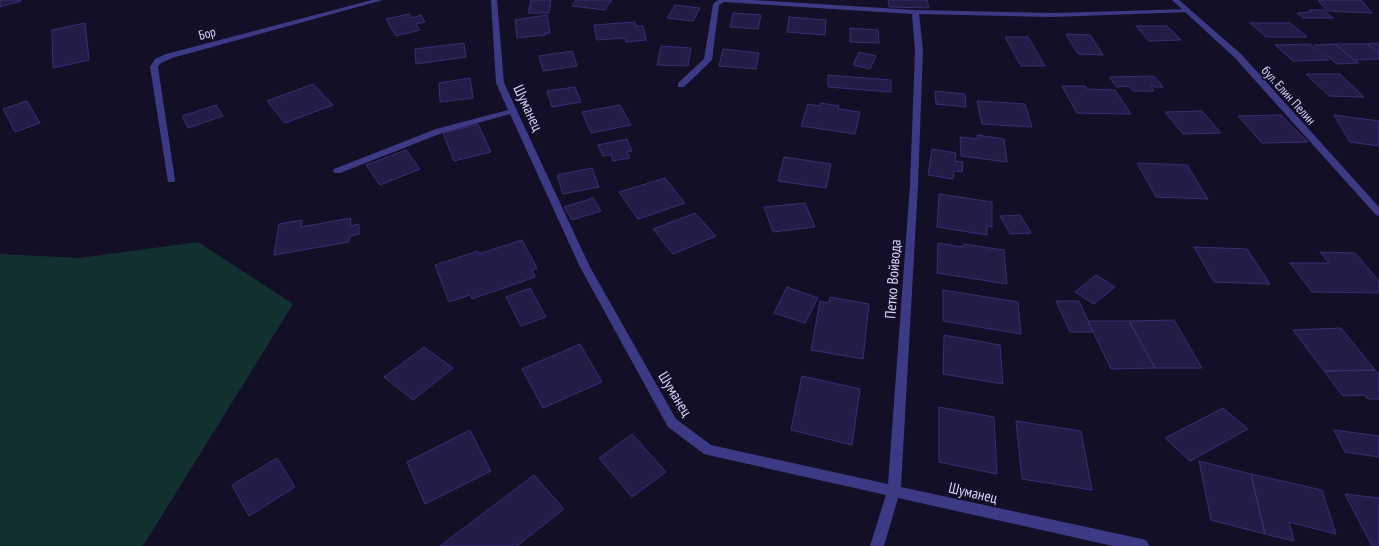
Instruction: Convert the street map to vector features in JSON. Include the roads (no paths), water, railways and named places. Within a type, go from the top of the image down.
[{"type":"street","name":"Бор","points":[[171,180],[154,67],[158,61],[168,56],[380,0]]},
{"type":"street","name":"Шуманец","points":[[494,0],[500,83],[585,267],[672,423],[708,450],[1142,546]]},
{"type":"street","points":[[681,85],[708,60],[716,4],[723,0],[915,12],[1053,15],[1188,10]]},
{"type":"street","name":"бул. Елин Пелин","points":[[1175,0],[1238,56],[1378,210]]},
{"type":"street","name":"Петко Войвода","points":[[877,546],[894,491],[914,185],[919,50],[915,12]]},
{"type":"street","points":[[337,171],[439,131],[513,111]]}]
